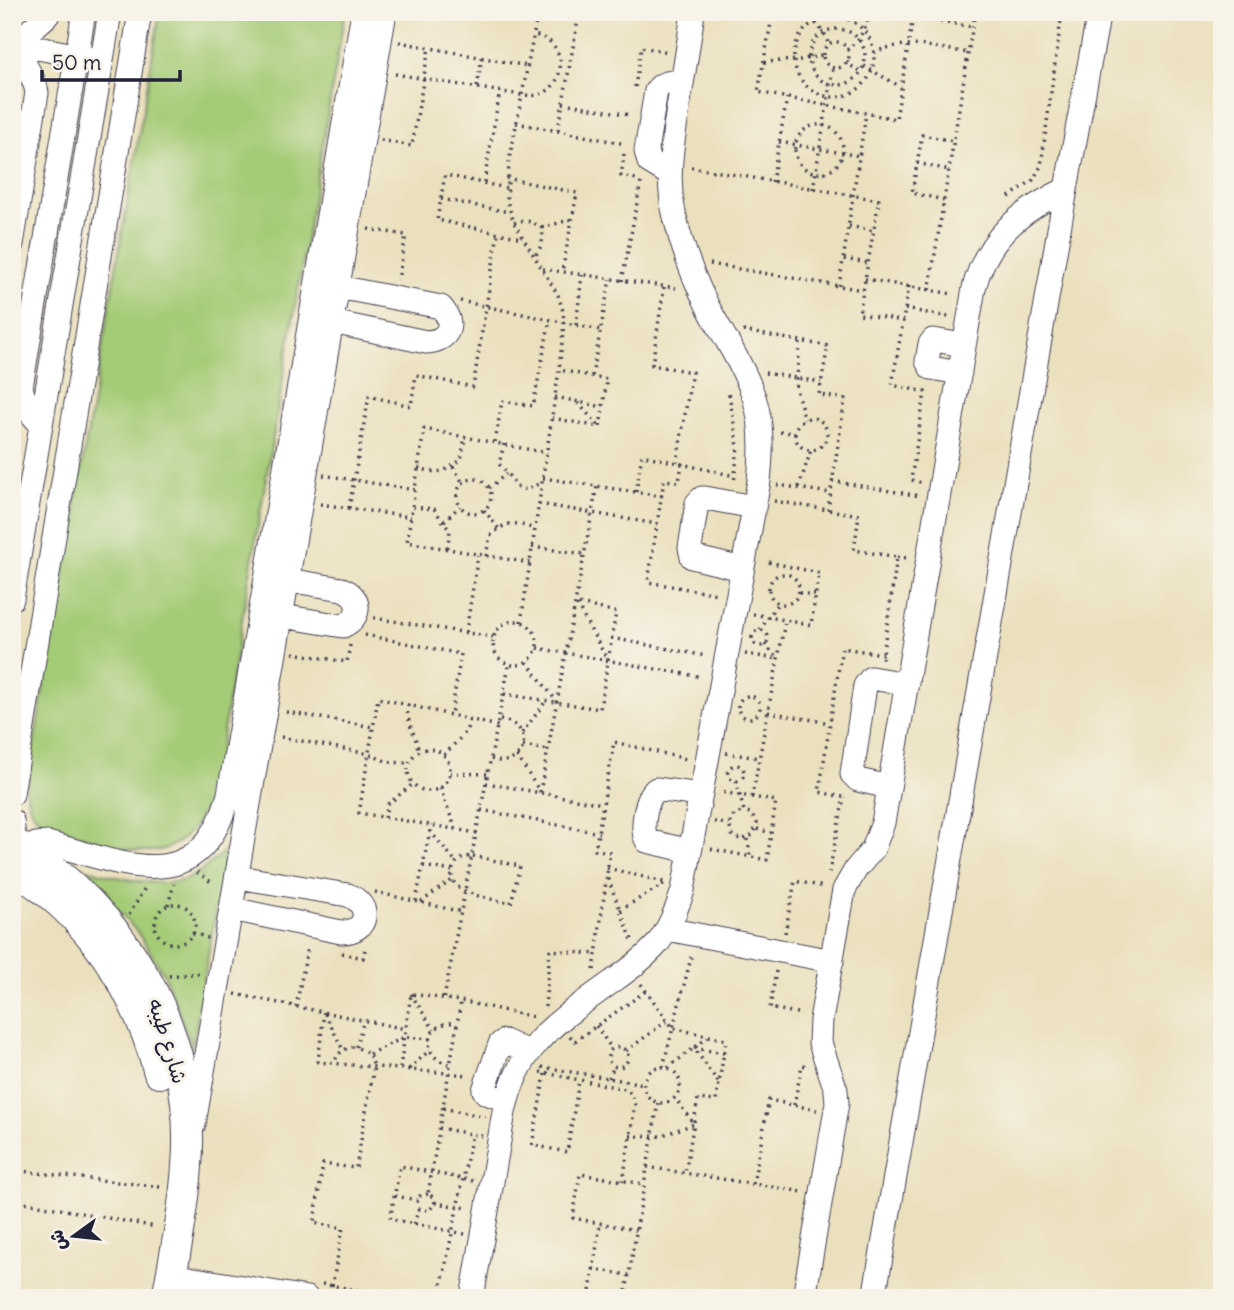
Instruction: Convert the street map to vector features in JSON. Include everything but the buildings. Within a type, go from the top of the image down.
[{"type":"main road","name":"شارع طيبه","points":[[16,845],[71,883],[100,912],[125,943],[152,990],[164,1018],[180,1076],[188,1135],[187,1166],[169,1287]]},
{"type":"main road","name":"شارع طيبه","points":[[16,845],[43,889],[104,951],[134,1000],[153,1052],[165,1106],[167,1161],[146,1298]]},
{"type":"street","points":[[12,244],[37,93],[34,78],[22,59],[22,46],[29,32],[50,12]]},
{"type":"street","points":[[41,425],[27,409],[21,387],[84,12]]},
{"type":"street","points":[[12,599],[110,12]]},
{"type":"street","points":[[12,794],[141,12]]},
{"type":"street","points":[[16,845],[48,843],[136,866],[170,865],[197,852],[209,841],[218,826],[229,794],[363,12]]},
{"type":"street","points":[[187,1166],[385,12]]},
{"type":"street","points":[[472,1298],[506,1100],[520,1049],[645,956],[667,929],[677,911],[683,890],[687,849],[709,794],[741,569],[766,505],[760,426],[754,398],[745,374],[708,306],[689,262],[675,217],[682,81],[693,12]]},
{"type":"street","points":[[874,1298],[1099,12]]},
{"type":"street","points":[[22,46],[131,66]]},
{"type":"street","points":[[804,1298],[837,1103],[836,1090],[820,1043],[844,890],[879,836],[978,273],[993,244],[1033,207],[1066,189]]},
{"type":"street","points":[[332,322],[426,342],[436,342],[445,335],[450,326],[448,315],[440,307],[338,287]]},
{"type":"street","points":[[960,373],[931,368],[927,361],[933,340],[964,345]]},
{"type":"street","points":[[741,569],[692,556],[690,548],[697,503],[705,498],[766,505]]},
{"type":"street","points":[[282,617],[343,626],[351,622],[354,624],[358,607],[356,598],[350,592],[288,580]]},
{"type":"street","points":[[889,788],[858,779],[852,774],[865,686],[871,678],[907,684]]},
{"type":"street","points":[[687,849],[647,841],[644,837],[652,792],[662,788],[709,794]]},
{"type":"street","points":[[232,909],[349,932],[357,929],[363,922],[362,905],[356,898],[348,895],[237,877]]},
{"type":"street","points":[[667,929],[695,945],[832,961]]},
{"type":"street","points":[[506,1100],[485,1092],[488,1078],[500,1044],[505,1041],[520,1049]]},
{"type":"street","points":[[169,1287],[313,1291]]},
{"type":"path","points":[[521,622],[564,323],[558,295],[509,212],[506,188],[538,12]]},
{"type":"path","points":[[571,12],[589,16],[590,12]]},
{"type":"path","points":[[739,12],[772,18]]},
{"type":"path","points":[[773,12],[758,92],[896,119],[914,17]]},
{"type":"path","points":[[807,12],[823,32],[828,44]]},
{"type":"path","points":[[822,55],[828,66],[833,68],[844,65],[847,61],[847,50],[859,39],[872,12]]},
{"type":"path","points":[[885,12],[973,27]]},
{"type":"path","points":[[939,22],[940,12]]},
{"type":"path","points":[[929,290],[975,12]]},
{"type":"path","points":[[1041,166],[1062,12]]},
{"type":"path","points":[[558,131],[579,14]]},
{"type":"path","points":[[839,16],[857,23],[863,30],[869,37],[874,53],[872,71],[854,92],[828,97],[817,94],[801,81],[793,61],[796,42],[806,27],[821,18],[839,16]]},
{"type":"path","points":[[830,29],[846,30],[859,39],[864,47],[864,66],[848,83],[830,84],[815,75],[809,59],[812,44],[823,32],[830,29]]},
{"type":"path","points":[[386,73],[521,95],[538,95],[553,87],[561,72],[559,55],[549,41],[534,35]]},
{"type":"path","points":[[391,40],[527,66]]},
{"type":"path","points":[[828,44],[839,43],[847,50]]},
{"type":"path","points":[[764,62],[809,59],[822,55],[828,44]]},
{"type":"path","points":[[874,53],[885,48],[909,44],[969,53]]},
{"type":"path","points":[[376,139],[412,146],[429,47]]},
{"type":"path","points":[[477,87],[482,57]]},
{"type":"path","points":[[847,61],[861,71]]},
{"type":"path","points":[[864,66],[901,87]]},
{"type":"path","points":[[813,189],[833,68]]},
{"type":"path","points":[[561,72],[569,73]]},
{"type":"path","points":[[484,183],[500,91]]},
{"type":"path","points":[[772,182],[787,98]]},
{"type":"path","points":[[563,103],[630,115]]},
{"type":"path","points":[[839,286],[866,113]]},
{"type":"path","points":[[516,123],[626,144]]},
{"type":"path","points":[[824,125],[837,132],[843,153],[833,169],[816,173],[802,166],[795,152],[795,145],[806,129],[824,125]]},
{"type":"path","points":[[944,200],[912,193],[917,163],[922,135],[954,141]]},
{"type":"path","points":[[779,142],[860,156]]},
{"type":"path","points":[[917,163],[949,170]]},
{"type":"path","points":[[676,170],[772,182],[879,200],[859,314],[904,321]]},
{"type":"path","points":[[506,188],[445,175],[438,220],[522,238]]},
{"type":"path","points":[[506,178],[577,193],[562,272]]},
{"type":"path","points":[[622,281],[641,180]]},
{"type":"path","points":[[441,199],[509,212]]},
{"type":"path","points":[[542,228],[572,219]]},
{"type":"path","points":[[514,223],[533,221],[542,228],[544,237],[534,256]]},
{"type":"path","points":[[849,226],[873,231]]},
{"type":"path","points":[[363,229],[406,235],[397,289]]},
{"type":"path","points":[[349,508],[369,396],[411,406],[416,375],[473,387],[498,233]]},
{"type":"path","points":[[844,259],[868,263]]},
{"type":"path","points":[[703,263],[863,290]]},
{"type":"path","points":[[543,269],[685,289]]},
{"type":"path","points":[[576,325],[582,275]]},
{"type":"path","points":[[592,376],[610,279]]},
{"type":"path","points":[[865,279],[953,294]]},
{"type":"path","points":[[909,286],[892,385],[925,391],[911,480],[923,483]]},
{"type":"path","points":[[664,287],[652,365],[692,372],[677,462]]},
{"type":"path","points":[[447,299],[600,330]]},
{"type":"path","points":[[905,309],[949,317]]},
{"type":"path","points":[[495,442],[502,401],[533,406],[550,320]]},
{"type":"path","points":[[743,331],[828,346],[819,395],[845,399],[828,510]]},
{"type":"path","points":[[800,342],[795,378],[797,399],[805,419]]},
{"type":"path","points":[[559,370],[607,379],[600,426]]},
{"type":"path","points":[[757,372],[821,382]]},
{"type":"path","points":[[766,374],[769,386]]},
{"type":"path","points":[[555,397],[603,407]]},
{"type":"path","points":[[577,402],[600,426]]},
{"type":"path","points":[[552,418],[600,426]]},
{"type":"path","points":[[799,488],[811,450],[822,445],[827,434],[817,419],[805,419],[795,433],[800,445],[811,450]]},
{"type":"path","points":[[776,422],[778,432],[795,433]]},
{"type":"path","points":[[530,563],[407,542],[424,429],[547,453]]},
{"type":"path","points":[[418,468],[438,473],[453,466],[463,456],[465,437]]},
{"type":"path","points":[[504,444],[499,462],[522,489],[531,488],[542,480],[662,496]]},
{"type":"path","points":[[636,492],[642,455],[735,476]]},
{"type":"path","points":[[453,466],[463,483]]},
{"type":"path","points":[[307,472],[415,490]]},
{"type":"path","points":[[489,488],[506,473]]},
{"type":"path","points":[[776,476],[766,505],[859,515],[854,550],[912,559]]},
{"type":"path","points":[[480,480],[489,488],[490,500],[484,510],[471,513],[460,506],[457,494],[463,483],[480,480]]},
{"type":"path","points":[[832,481],[922,496]]},
{"type":"path","points":[[775,485],[831,494]]},
{"type":"path","points":[[540,792],[597,486]]},
{"type":"path","points":[[302,501],[411,517]]},
{"type":"path","points":[[539,504],[657,524]]},
{"type":"path","points":[[444,521],[460,506]]},
{"type":"path","points":[[412,508],[434,509],[450,531],[447,549]]},
{"type":"path","points":[[484,510],[499,529]]},
{"type":"path","points":[[486,556],[488,540],[506,524],[514,523],[535,529]]},
{"type":"path","points":[[532,547],[585,554]]},
{"type":"path","points":[[466,633],[478,555]]},
{"type":"path","points":[[879,678],[897,557]]},
{"type":"path","points":[[750,614],[811,625],[819,573],[764,561]]},
{"type":"path","points":[[788,574],[790,567]]},
{"type":"path","points":[[788,574],[797,582],[799,593],[788,604],[778,603],[769,592],[770,583],[778,575],[788,574]]},
{"type":"path","points":[[799,593],[816,595]]},
{"type":"path","points":[[504,694],[600,709],[616,612],[576,603]]},
{"type":"path","points":[[576,603],[608,660]]},
{"type":"path","points":[[765,644],[756,645],[753,642],[753,634],[760,630],[778,603]]},
{"type":"path","points":[[752,797],[785,620]]},
{"type":"path","points":[[507,622],[521,622],[536,635],[537,648],[527,662],[509,665],[498,657],[492,645],[493,637],[507,622]]},
{"type":"path","points":[[354,624],[493,637]]},
{"type":"path","points":[[354,624],[461,654],[451,715]]},
{"type":"path","points":[[760,630],[767,634],[765,644]]},
{"type":"path","points":[[611,638],[706,656]]},
{"type":"path","points":[[290,664],[292,653],[347,662],[351,643]]},
{"type":"path","points":[[765,644],[778,659]]},
{"type":"path","points":[[537,648],[702,677]]},
{"type":"path","points":[[734,652],[778,659]]},
{"type":"path","points":[[527,662],[557,702]]},
{"type":"path","points":[[444,998],[509,665]]},
{"type":"path","points":[[759,711],[752,718],[747,718],[739,712],[738,702],[746,696],[755,698],[766,721]]},
{"type":"path","points":[[477,834],[430,828],[359,813],[378,698],[470,719],[498,723],[508,721],[522,733],[523,746],[510,761],[491,759]]},
{"type":"path","points":[[522,733],[547,701]]},
{"type":"path","points":[[408,705],[407,721],[418,751]]},
{"type":"path","points":[[283,711],[373,727]]},
{"type":"path","points":[[768,712],[830,723]]},
{"type":"path","points":[[444,755],[466,732],[470,719]]},
{"type":"path","points":[[279,737],[369,754],[388,762],[408,762]]},
{"type":"path","points":[[604,965],[593,974],[610,852],[595,849],[614,742],[689,759]]},
{"type":"path","points":[[523,746],[548,750]]},
{"type":"path","points":[[432,748],[444,755],[450,774],[440,788],[426,791],[412,784],[407,770],[408,762],[418,751],[432,748]]},
{"type":"path","points":[[716,752],[759,758]]},
{"type":"path","points":[[517,756],[540,792]]},
{"type":"path","points":[[744,773],[739,766],[731,768],[729,776],[736,781],[744,811],[754,818],[757,829]]},
{"type":"path","points":[[736,781],[743,777],[744,773],[757,770]]},
{"type":"path","points":[[450,774],[488,774]]},
{"type":"path","points":[[486,783],[603,804]]},
{"type":"path","points":[[385,818],[388,804],[412,784]]},
{"type":"path","points":[[440,788],[456,830]]},
{"type":"path","points":[[662,894],[687,849],[767,860],[776,802],[739,795],[709,794]]},
{"type":"path","points":[[825,897],[844,797]]},
{"type":"path","points":[[481,810],[599,833]]},
{"type":"path","points":[[744,811],[730,819],[729,830],[737,838],[748,839]]},
{"type":"path","points":[[430,828],[456,862]]},
{"type":"path","points":[[430,828],[418,902],[452,880]]},
{"type":"path","points":[[757,829],[771,833]]},
{"type":"path","points":[[750,857],[748,839],[757,829]]},
{"type":"path","points":[[472,856],[520,866],[511,903],[457,888],[452,880],[456,862],[463,857],[472,856]]},
{"type":"path","points":[[126,922],[136,900],[170,865],[213,883],[232,909]]},
{"type":"path","points":[[423,866],[452,871]]},
{"type":"path","points":[[607,868],[666,883]]},
{"type":"path","points":[[606,876],[633,942],[640,933]]},
{"type":"path","points":[[787,943],[788,934],[785,934],[795,881],[827,887]]},
{"type":"path","points":[[620,910],[666,883]]},
{"type":"path","points":[[168,905],[183,906],[194,918],[193,933],[181,943],[166,942],[156,930],[157,916],[168,905]]},
{"type":"path","points":[[695,945],[704,958]]},
{"type":"path","points":[[665,1068],[695,945]]},
{"type":"path","points":[[296,1007],[308,946]]},
{"type":"path","points":[[545,1007],[550,950],[595,954]]},
{"type":"path","points":[[160,975],[202,973],[222,967]]},
{"type":"path","points":[[785,970],[776,969],[770,1008],[810,1015]]},
{"type":"path","points":[[639,980],[673,1028],[726,1040],[716,1101],[698,1099],[685,1173]]},
{"type":"path","points":[[566,1031],[575,1041],[646,991]]},
{"type":"path","points":[[230,993],[406,1029]]},
{"type":"path","points":[[411,994],[461,1001],[534,1017]]},
{"type":"path","points":[[400,1068],[411,994]]},
{"type":"path","points":[[411,994],[434,1030]]},
{"type":"path","points":[[520,1049],[534,1017],[555,1000]]},
{"type":"path","points":[[428,1194],[461,1001]]},
{"type":"path","points":[[324,1012],[343,1050]]},
{"type":"path","points":[[324,1012],[318,1062],[449,1072],[488,1078]]},
{"type":"path","points":[[356,1047],[363,1020]]},
{"type":"path","points":[[626,1051],[667,1021]]},
{"type":"path","points":[[449,1064],[441,1063],[430,1050],[430,1040],[440,1024],[457,1023]]},
{"type":"path","points":[[596,1026],[612,1049]]},
{"type":"path","points":[[369,1054],[404,1037],[430,1040]]},
{"type":"path","points":[[665,1068],[678,1078],[680,1085],[675,1098],[670,1102],[658,1103],[647,1096],[644,1084],[648,1074],[665,1068],[708,1037]]},
{"type":"path","points":[[332,1286],[342,1228],[314,1223],[323,1164],[356,1168],[373,1066],[369,1054],[356,1047],[343,1050],[334,1063]]},
{"type":"path","points":[[612,1049],[622,1048],[628,1056],[624,1065],[614,1066]]},
{"type":"path","points":[[694,1048],[724,1053]]},
{"type":"path","points":[[694,1048],[719,1084]]},
{"type":"path","points":[[612,1049],[608,1058],[614,1066]]},
{"type":"path","points":[[409,1069],[430,1050]]},
{"type":"path","points":[[794,1105],[802,1065],[812,1067]]},
{"type":"path","points":[[609,1078],[614,1066]]},
{"type":"path","points":[[623,1181],[635,1105],[631,1093],[625,1089],[537,1071],[546,1067],[644,1084]]},
{"type":"path","points":[[545,1074],[532,1145],[567,1152],[579,1081]]},
{"type":"path","points":[[675,1098],[694,1124]]},
{"type":"path","points":[[753,1184],[769,1100],[822,1111],[823,1105]]},
{"type":"path","points":[[625,1298],[658,1103]]},
{"type":"path","points":[[443,1108],[491,1118]]},
{"type":"path","points":[[630,1136],[652,1137],[694,1124]]},
{"type":"path","points":[[439,1128],[487,1136]]},
{"type":"path","points":[[439,1298],[472,1134]]},
{"type":"path","points":[[471,1235],[390,1219],[400,1166],[480,1182]]},
{"type":"path","points":[[647,1167],[822,1195]]},
{"type":"path","points":[[12,1170],[163,1188]]},
{"type":"path","points":[[636,1230],[573,1218],[580,1174],[644,1184]]},
{"type":"path","points":[[417,1200],[428,1194],[433,1197],[435,1203]]},
{"type":"path","points":[[394,1196],[417,1200]]},
{"type":"path","points":[[12,1200],[159,1227]]},
{"type":"path","points":[[414,1224],[419,1208],[417,1200]]},
{"type":"path","points":[[435,1203],[475,1209]]},
{"type":"path","points":[[419,1208],[429,1211],[435,1203]]},
{"type":"path","points":[[589,1298],[601,1223]]},
{"type":"path","points":[[593,1269],[629,1275]]},
{"type":"path","points":[[313,1291],[332,1286],[406,1298]]},
{"type":"green space","points":[[160,12],[345,12],[213,792],[196,824],[184,838],[167,848],[143,851],[104,843],[45,823],[31,809],[26,790]]},
{"type":"green space","points":[[227,849],[192,1047],[164,974],[138,933],[80,867],[137,881],[168,883],[193,876]]}]
